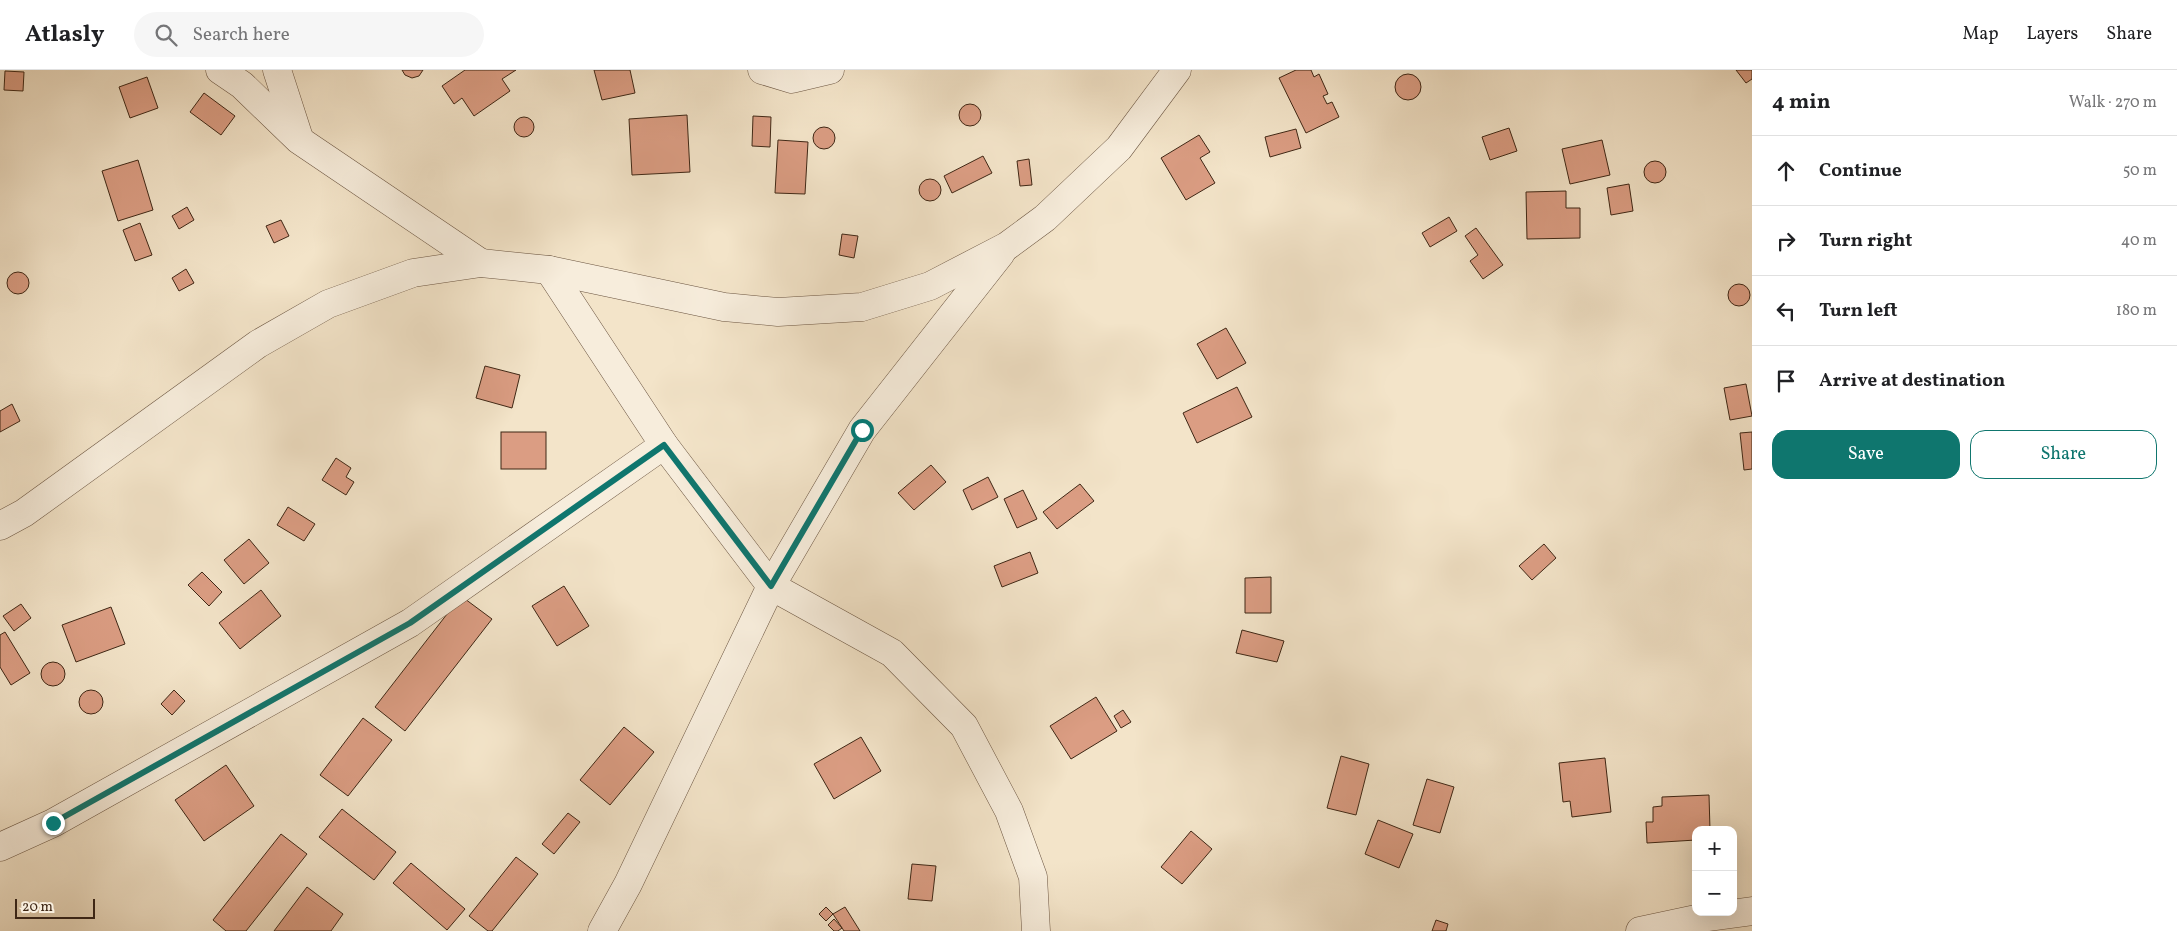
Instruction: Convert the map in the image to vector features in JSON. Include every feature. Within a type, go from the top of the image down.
[{"type":"street","points":[[220,70],[242,85],[299,140],[481,263]]},
{"type":"street","points":[[277,70],[299,140]]},
{"type":"street","points":[[762,70],[792,79],[830,70]]},
{"type":"street","points":[[0,526],[24,513],[258,344],[328,304],[413,273],[481,263],[549,270],[724,307],[778,312],[862,307],[930,286],[1007,246],[1045,218],[1119,148],[1177,70]]},
{"type":"street","points":[[602,931],[628,884],[771,586],[862,430],[1007,246]]},
{"type":"street","points":[[549,270],[664,445],[771,586],[892,653],[964,726],[1009,811],[1033,877],[1036,931]]},
{"type":"street","points":[[0,847],[53,823],[410,623],[664,445]]},
{"type":"street","points":[[1640,931],[1701,918],[1752,911]]},
{"type":"building","points":[[402,70],[423,70],[419,76],[412,78],[405,75]]},
{"type":"building","points":[[465,70],[516,70],[502,79],[510,91],[474,116],[462,98],[454,104],[442,86]]},
{"type":"building","points":[[594,70],[630,70],[635,93],[602,100]]},
{"type":"building","points":[[1296,70],[1311,70],[1314,77],[1319,74],[1328,94],[1323,96],[1327,104],[1332,102],[1339,117],[1306,133],[1279,78]]},
{"type":"building","points":[[1736,70],[1752,70],[1752,79],[1746,83]]},
{"type":"building","points":[[5,71],[24,72],[23,91],[4,90]]},
{"type":"building","points":[[1408,74],[1417,78],[1421,87],[1417,96],[1408,100],[1399,96],[1395,87],[1399,78]]},
{"type":"building","points":[[147,77],[158,108],[130,118],[119,87]]},
{"type":"building","points":[[204,93],[235,116],[221,135],[190,112]]},
{"type":"building","points":[[970,104],[978,107],[981,115],[978,123],[970,126],[962,123],[959,115],[962,107]]},
{"type":"building","points":[[687,115],[690,172],[632,175],[629,119]]},
{"type":"building","points":[[753,116],[771,117],[770,147],[752,146]]},
{"type":"building","points":[[520,117],[528,117],[534,123],[534,131],[528,137],[520,137],[514,131],[514,123]]},
{"type":"building","points":[[820,127],[828,127],[835,134],[835,142],[828,149],[820,149],[813,142],[813,134]]},
{"type":"building","points":[[1509,128],[1517,151],[1490,160],[1482,137]]},
{"type":"building","points":[[1296,129],[1301,148],[1270,157],[1265,137]]},
{"type":"building","points":[[1199,135],[1210,152],[1200,158],[1215,183],[1186,200],[1161,158]]},
{"type":"building","points":[[778,140],[808,142],[805,194],[775,193]]},
{"type":"building","points":[[1602,140],[1610,175],[1570,184],[1562,149]]},
{"type":"building","points":[[983,156],[992,173],[952,193],[944,176]]},
{"type":"building","points":[[1029,159],[1032,185],[1020,186],[1017,161]]},
{"type":"building","points":[[138,160],[153,210],[118,221],[102,171]]},
{"type":"building","points":[[1655,161],[1663,164],[1666,172],[1663,180],[1655,183],[1647,180],[1644,172],[1647,164]]},
{"type":"building","points":[[930,179],[938,182],[941,190],[938,198],[930,201],[922,198],[919,190],[922,182]]},
{"type":"building","points":[[1629,184],[1633,211],[1611,215],[1607,188]]},
{"type":"building","points":[[1566,191],[1566,208],[1580,208],[1580,238],[1527,239],[1526,192]]},
{"type":"building","points":[[187,207],[194,220],[179,229],[172,216]]},
{"type":"building","points":[[1449,217],[1457,231],[1430,247],[1422,233]]},
{"type":"building","points":[[281,220],[289,236],[274,243],[266,226]]},
{"type":"building","points":[[140,223],[152,255],[135,261],[123,230]]},
{"type":"building","points":[[1476,228],[1503,265],[1483,279],[1470,261],[1478,255],[1465,236]]},
{"type":"building","points":[[842,234],[858,236],[854,258],[839,255]]},
{"type":"building","points":[[186,269],[194,283],[179,291],[172,278]]},
{"type":"building","points":[[14,272],[22,272],[29,279],[29,287],[22,294],[14,294],[7,287],[7,279]]},
{"type":"building","points":[[1739,284],[1747,287],[1750,295],[1747,303],[1739,306],[1731,303],[1728,295],[1731,287]]},
{"type":"building","points":[[1226,328],[1246,363],[1217,379],[1197,344]]},
{"type":"building","points":[[485,366],[520,375],[512,408],[476,398]]},
{"type":"building","points":[[1746,384],[1752,416],[1730,420],[1724,388]]},
{"type":"building","points":[[1237,387],[1252,417],[1197,443],[1183,413]]},
{"type":"building","points":[[12,404],[20,421],[0,432],[0,411]]},
{"type":"building","points":[[501,432],[546,432],[546,469],[501,469]]},
{"type":"building","points":[[1752,432],[1752,469],[1744,470],[1740,433]]},
{"type":"building","points":[[336,458],[351,468],[346,477],[354,482],[346,495],[322,480]]},
{"type":"building","points":[[931,465],[946,482],[914,510],[898,493]]},
{"type":"building","points":[[988,477],[998,497],[972,510],[963,490]]},
{"type":"building","points":[[1080,484],[1094,501],[1057,529],[1043,512]]},
{"type":"building","points":[[1023,490],[1037,519],[1017,528],[1004,499]]},
{"type":"building","points":[[288,507],[315,524],[304,541],[277,525]]},
{"type":"building","points":[[249,539],[269,563],[244,584],[224,560]]},
{"type":"building","points":[[1544,544],[1556,558],[1532,580],[1519,566]]},
{"type":"building","points":[[1030,552],[1038,573],[1002,587],[994,566]]},
{"type":"building","points":[[202,572],[222,592],[209,606],[188,585]]},
{"type":"building","points":[[1271,577],[1271,613],[1245,613],[1245,578]]},
{"type":"building","points":[[564,586],[589,626],[557,646],[532,606]]},
{"type":"building","points":[[261,590],[281,616],[240,649],[219,623]]},
{"type":"building","points":[[461,596],[492,619],[405,731],[375,707]]},
{"type":"building","points":[[21,604],[31,618],[14,631],[3,616]]},
{"type":"building","points":[[111,607],[125,644],[76,662],[62,625]]},
{"type":"building","points":[[1242,630],[1284,641],[1277,662],[1236,653]]},
{"type":"building","points":[[5,632],[30,673],[11,685],[0,667],[0,635]]},
{"type":"building","points":[[53,662],[61,666],[65,674],[61,682],[53,686],[45,682],[41,674],[45,666]]},
{"type":"building","points":[[91,690],[99,694],[103,702],[99,710],[91,714],[83,710],[79,702],[83,694]]},
{"type":"building","points":[[174,690],[185,701],[172,715],[161,704]]},
{"type":"building","points":[[1096,697],[1117,731],[1071,759],[1050,726]]},
{"type":"building","points":[[1123,710],[1131,722],[1121,728],[1114,716]]},
{"type":"building","points":[[363,718],[392,740],[348,796],[320,775]]},
{"type":"building","points":[[624,727],[654,752],[610,805],[580,780]]},
{"type":"building","points":[[861,737],[881,771],[834,799],[814,764]]},
{"type":"building","points":[[1341,756],[1369,764],[1356,815],[1327,808]]},
{"type":"building","points":[[1605,758],[1611,812],[1572,817],[1570,801],[1563,802],[1559,763]]},
{"type":"building","points":[[226,765],[254,806],[204,841],[175,800]]},
{"type":"building","points":[[1427,779],[1454,787],[1440,833],[1413,825]]},
{"type":"building","points":[[1709,795],[1710,826],[1692,826],[1692,840],[1647,843],[1646,822],[1653,822],[1653,807],[1662,806],[1662,797]]},
{"type":"building","points":[[342,809],[396,852],[374,880],[319,837]]},
{"type":"building","points":[[568,813],[580,822],[554,854],[542,844]]},
{"type":"building","points":[[1378,820],[1413,834],[1399,868],[1365,854]]},
{"type":"building","points":[[1191,831],[1212,849],[1182,884],[1161,867]]},
{"type":"building","points":[[281,834],[307,854],[246,931],[226,931],[213,920]]},
{"type":"building","points":[[516,857],[538,874],[492,931],[488,931],[469,916]]},
{"type":"building","points":[[411,863],[465,909],[447,930],[393,883]]},
{"type":"building","points":[[912,864],[936,866],[932,901],[908,899]]},
{"type":"building","points":[[307,887],[343,914],[331,931],[274,931]]},
{"type":"building","points":[[826,907],[833,914],[826,921],[819,914]]},
{"type":"building","points":[[845,907],[860,931],[844,931],[833,914]]},
{"type":"building","points":[[834,919],[842,928],[838,931],[834,931],[828,925]]},
{"type":"building","points":[[1436,920],[1448,924],[1446,931],[1432,931]]},
{"type":"route","points":[[53,823],[410,623],[664,445],[771,586],[862,430]]}]
